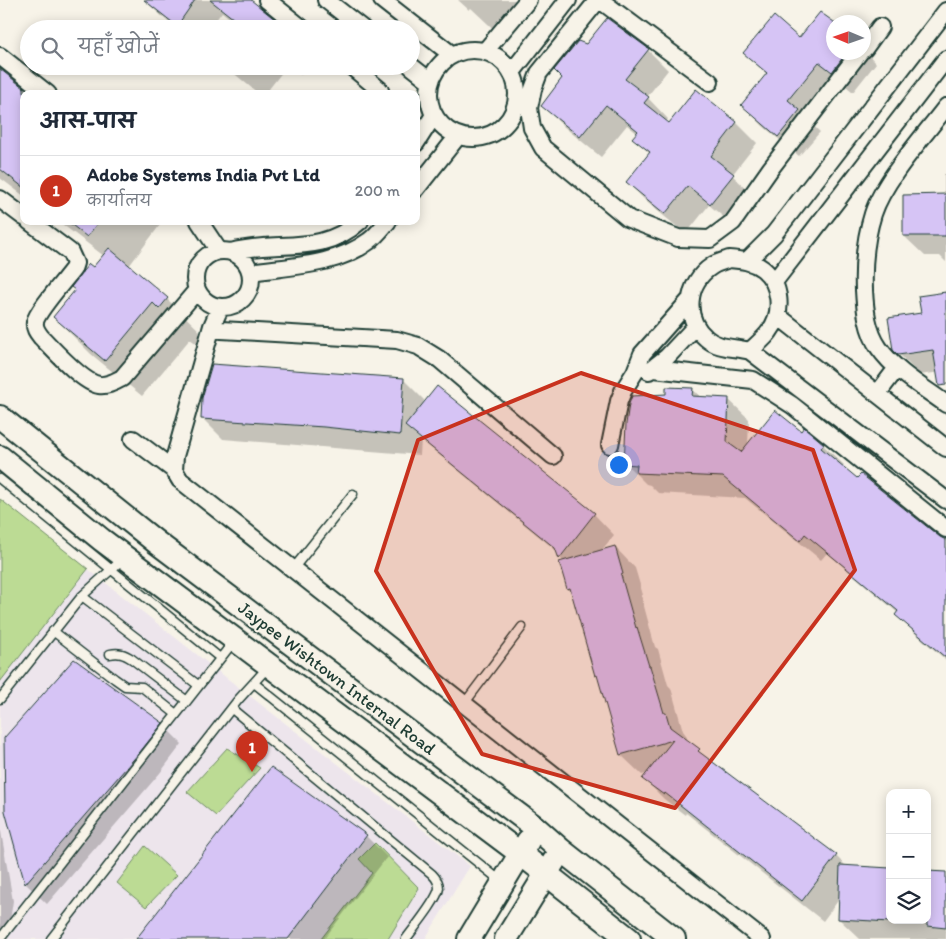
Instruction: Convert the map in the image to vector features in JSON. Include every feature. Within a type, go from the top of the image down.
[{"type":"street","points":[[267,0],[293,20]]},
{"type":"street","points":[[326,0],[352,20]]},
{"type":"street","points":[[382,0],[408,20]]},
{"type":"street","points":[[486,50],[528,0]]},
{"type":"street","points":[[512,72],[568,0]]},
{"type":"street","points":[[710,82],[599,0],[539,73],[533,89],[530,108],[532,128],[543,148],[629,219],[678,238],[710,239],[733,222],[771,168],[854,60]]},
{"type":"street","points":[[747,261],[774,234],[946,11]]},
{"type":"street","points":[[871,39],[880,27]]},
{"type":"street","points":[[420,29],[452,54]]},
{"type":"street","points":[[468,49],[486,50],[501,58],[512,72],[518,88],[516,106],[508,122],[495,133],[479,138],[458,136],[446,129],[434,116],[429,99],[430,81],[438,66],[452,54],[468,49]]},
{"type":"street","points":[[0,56],[20,72]]},
{"type":"street","points":[[774,282],[946,58]]},
{"type":"street","points":[[420,73],[430,81]]},
{"type":"street","points":[[24,75],[43,90]]},
{"type":"street","points":[[362,75],[380,90]]},
{"type":"street","points":[[946,107],[889,182],[873,213],[866,239],[863,268],[864,298],[869,329],[879,348],[897,368],[946,404]]},
{"type":"street","points":[[420,137],[434,116]]},
{"type":"street","points":[[420,184],[458,136]]},
{"type":"street","points":[[0,199],[20,214]]},
{"type":"street","points":[[34,225],[70,252],[75,263],[73,269],[40,312],[35,321],[36,329],[41,337],[87,381],[99,385],[110,385],[122,378],[197,290]]},
{"type":"street","points":[[202,225],[225,251],[240,256],[251,272],[251,285],[245,298],[234,306],[220,308],[208,304],[197,290],[196,272],[200,262],[208,255],[225,251],[246,248],[304,246],[332,239],[356,225]]},
{"type":"street","points":[[251,272],[326,261],[342,256],[368,241],[384,225]]},
{"type":"street","points":[[610,445],[619,401],[635,372],[642,354],[689,301],[700,276],[713,265],[730,259],[747,261],[762,269],[774,282],[779,299],[778,316],[770,332],[750,351]]},
{"type":"street","points":[[689,301],[696,326],[707,339],[722,347],[750,351],[946,500]]},
{"type":"street","points":[[174,470],[175,456],[212,326],[220,308]]},
{"type":"street","points":[[778,316],[946,448]]},
{"type":"street","points":[[212,326],[215,329],[221,330],[397,340],[418,346],[439,359],[553,456]]},
{"type":"street","points":[[635,372],[647,372],[654,369],[696,326]]},
{"type":"street","points":[[878,394],[897,368]]},
{"type":"street","points":[[654,369],[754,380],[792,405],[946,529]]},
{"type":"street","name":"Jaypee Wishtown Internal Road","points":[[0,417],[156,542],[535,827],[561,850],[674,939]]},
{"type":"street","points":[[133,439],[174,470],[180,480],[762,939]]},
{"type":"street","name":"Jaypee Wishtown Internal Road","points":[[0,457],[102,540],[118,563],[235,640],[521,854],[629,939]]},
{"type":"street","points":[[469,939],[504,883],[535,827]]},
{"type":"street","points":[[506,939],[561,850]]},
{"type":"lane","points":[[0,479],[118,563],[220,658]]},
{"type":"lane","points":[[293,569],[353,494]]},
{"type":"lane","points":[[0,699],[82,596],[118,563]]},
{"type":"lane","points":[[82,596],[198,685]]},
{"type":"lane","points":[[464,704],[522,627]]},
{"type":"lane","points":[[53,631],[125,686],[142,687],[176,714]]},
{"type":"lane","points":[[0,939],[235,640]]},
{"type":"lane","points":[[110,654],[124,654],[186,701]]},
{"type":"lane","points":[[51,939],[232,709],[269,666]]},
{"type":"lane","points":[[254,683],[504,883]]},
{"type":"lane","points":[[232,709],[437,880],[439,887],[437,896],[406,939]]},
{"type":"highlighted area","points":[[581,373],[813,450],[855,570],[675,808],[482,754],[376,571],[418,440]]},
{"type":"shaded area","points":[[88,569],[470,866],[425,939],[0,939],[0,682]]},
{"type":"green space","points":[[0,499],[88,569],[0,682]]},
{"type":"green space","points":[[227,748],[260,768],[216,816],[187,792]]},
{"type":"green space","points":[[375,843],[419,888],[388,939],[321,939],[372,873],[359,859]]},
{"type":"green space","points":[[145,846],[177,875],[146,907],[117,883]]},
{"type":"building","points":[[144,0],[195,0],[181,20],[169,20]]},
{"type":"building","points":[[210,0],[251,0],[276,20],[233,20]]},
{"type":"building","points":[[820,12],[826,16],[826,60],[841,60],[832,72],[819,62],[788,100],[800,110],[778,137],[741,105],[767,73],[743,53],[774,16],[799,38]]},
{"type":"building","points":[[607,18],[649,49],[625,79],[649,97],[644,103],[669,123],[696,89],[737,122],[711,156],[734,174],[710,204],[688,186],[665,214],[626,182],[650,152],[632,138],[638,131],[606,105],[580,137],[541,106],[562,78],[554,70],[578,41],[586,44]]},
{"type":"building","points":[[0,69],[24,88],[24,90],[20,90],[20,185],[0,169]]},
{"type":"building","points":[[946,194],[946,236],[903,236],[903,195]]},
{"type":"building","points":[[72,225],[96,225],[87,237]]},
{"type":"building","points":[[109,248],[168,298],[159,309],[153,303],[105,361],[53,317],[75,290],[71,287],[82,272],[89,264],[93,267]]},
{"type":"building","points":[[946,292],[946,385],[939,386],[933,350],[898,355],[893,350],[888,318],[921,313],[918,296]]},
{"type":"building","points":[[212,364],[404,378],[400,435],[324,427],[201,419],[202,398]]},
{"type":"building","points":[[437,386],[595,513],[559,559],[555,548],[405,426]]},
{"type":"building","points":[[666,387],[693,388],[692,396],[729,398],[727,442],[741,452],[775,410],[801,431],[804,427],[824,444],[821,448],[857,478],[861,474],[946,540],[946,658],[895,615],[898,611],[805,534],[800,541],[723,477],[636,473],[637,465],[624,464],[626,424],[632,396],[666,394]]},
{"type":"building","points":[[615,546],[636,628],[670,727],[700,749],[698,751],[837,855],[802,901],[665,793],[664,795],[642,779],[673,740],[620,755],[570,588],[567,589],[559,562]]},
{"type":"building","points":[[74,659],[163,723],[25,884],[5,811],[4,738]]},
{"type":"building","points":[[271,767],[367,835],[288,939],[136,939]]},
{"type":"building","points":[[840,865],[886,868],[886,922],[838,919]]},
{"type":"building","points":[[931,871],[946,872],[946,928],[927,926],[927,924],[931,924]]},
{"type":"place","name":"Adobe Systems India Pvt Ltd","points":[[252,772]]}]
